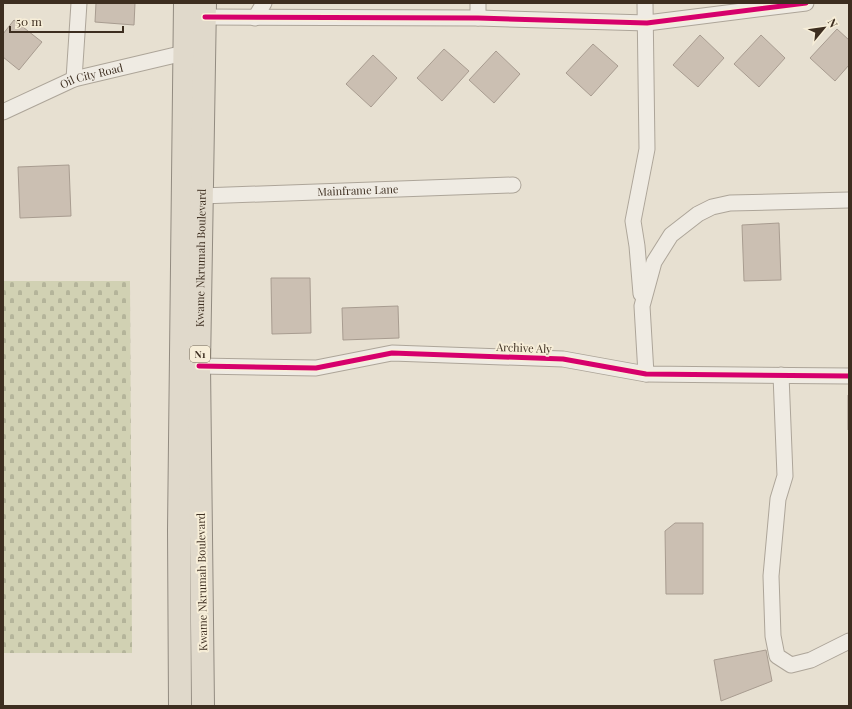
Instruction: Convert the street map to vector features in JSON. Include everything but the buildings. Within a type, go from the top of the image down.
[{"type":"highway","name":"Kwame Nkrumah Boulevard","points":[[180,706],[179,530],[184,3]]},
{"type":"highway","name":"Kwame Nkrumah Boulevard","points":[[203,706],[199,366],[205,10]]},
{"type":"street","points":[[74,79],[80,3]]},
{"type":"street","points":[[255,18],[264,3]]},
{"type":"street","points":[[645,3],[647,23],[647,149],[633,221],[637,246],[646,374]]},
{"type":"street","points":[[205,10],[255,18],[478,10],[647,23],[806,3]]},
{"type":"street","name":"Oil City Road","points":[[3,112],[74,79],[184,53]]},
{"type":"street","name":"Mainframe Lane","points":[[201,196],[513,185]]},
{"type":"street","points":[[642,306],[654,262],[672,235],[698,214],[712,207],[730,203],[849,200]]},
{"type":"street","name":"Archive Aly","points":[[199,366],[316,368],[392,353],[563,359],[646,374],[849,376]]},
{"type":"street","points":[[781,375],[785,476],[778,499],[771,576],[773,636],[778,656],[791,665],[812,660],[849,641]]},
{"type":"green space","points":[[3,281],[130,281],[132,653],[3,653]]},
{"type":"cycle path","points":[[205,17],[478,18],[647,23],[806,3]]},
{"type":"cycle path","points":[[199,366],[316,368],[392,353],[563,359],[646,374],[849,376]]}]
